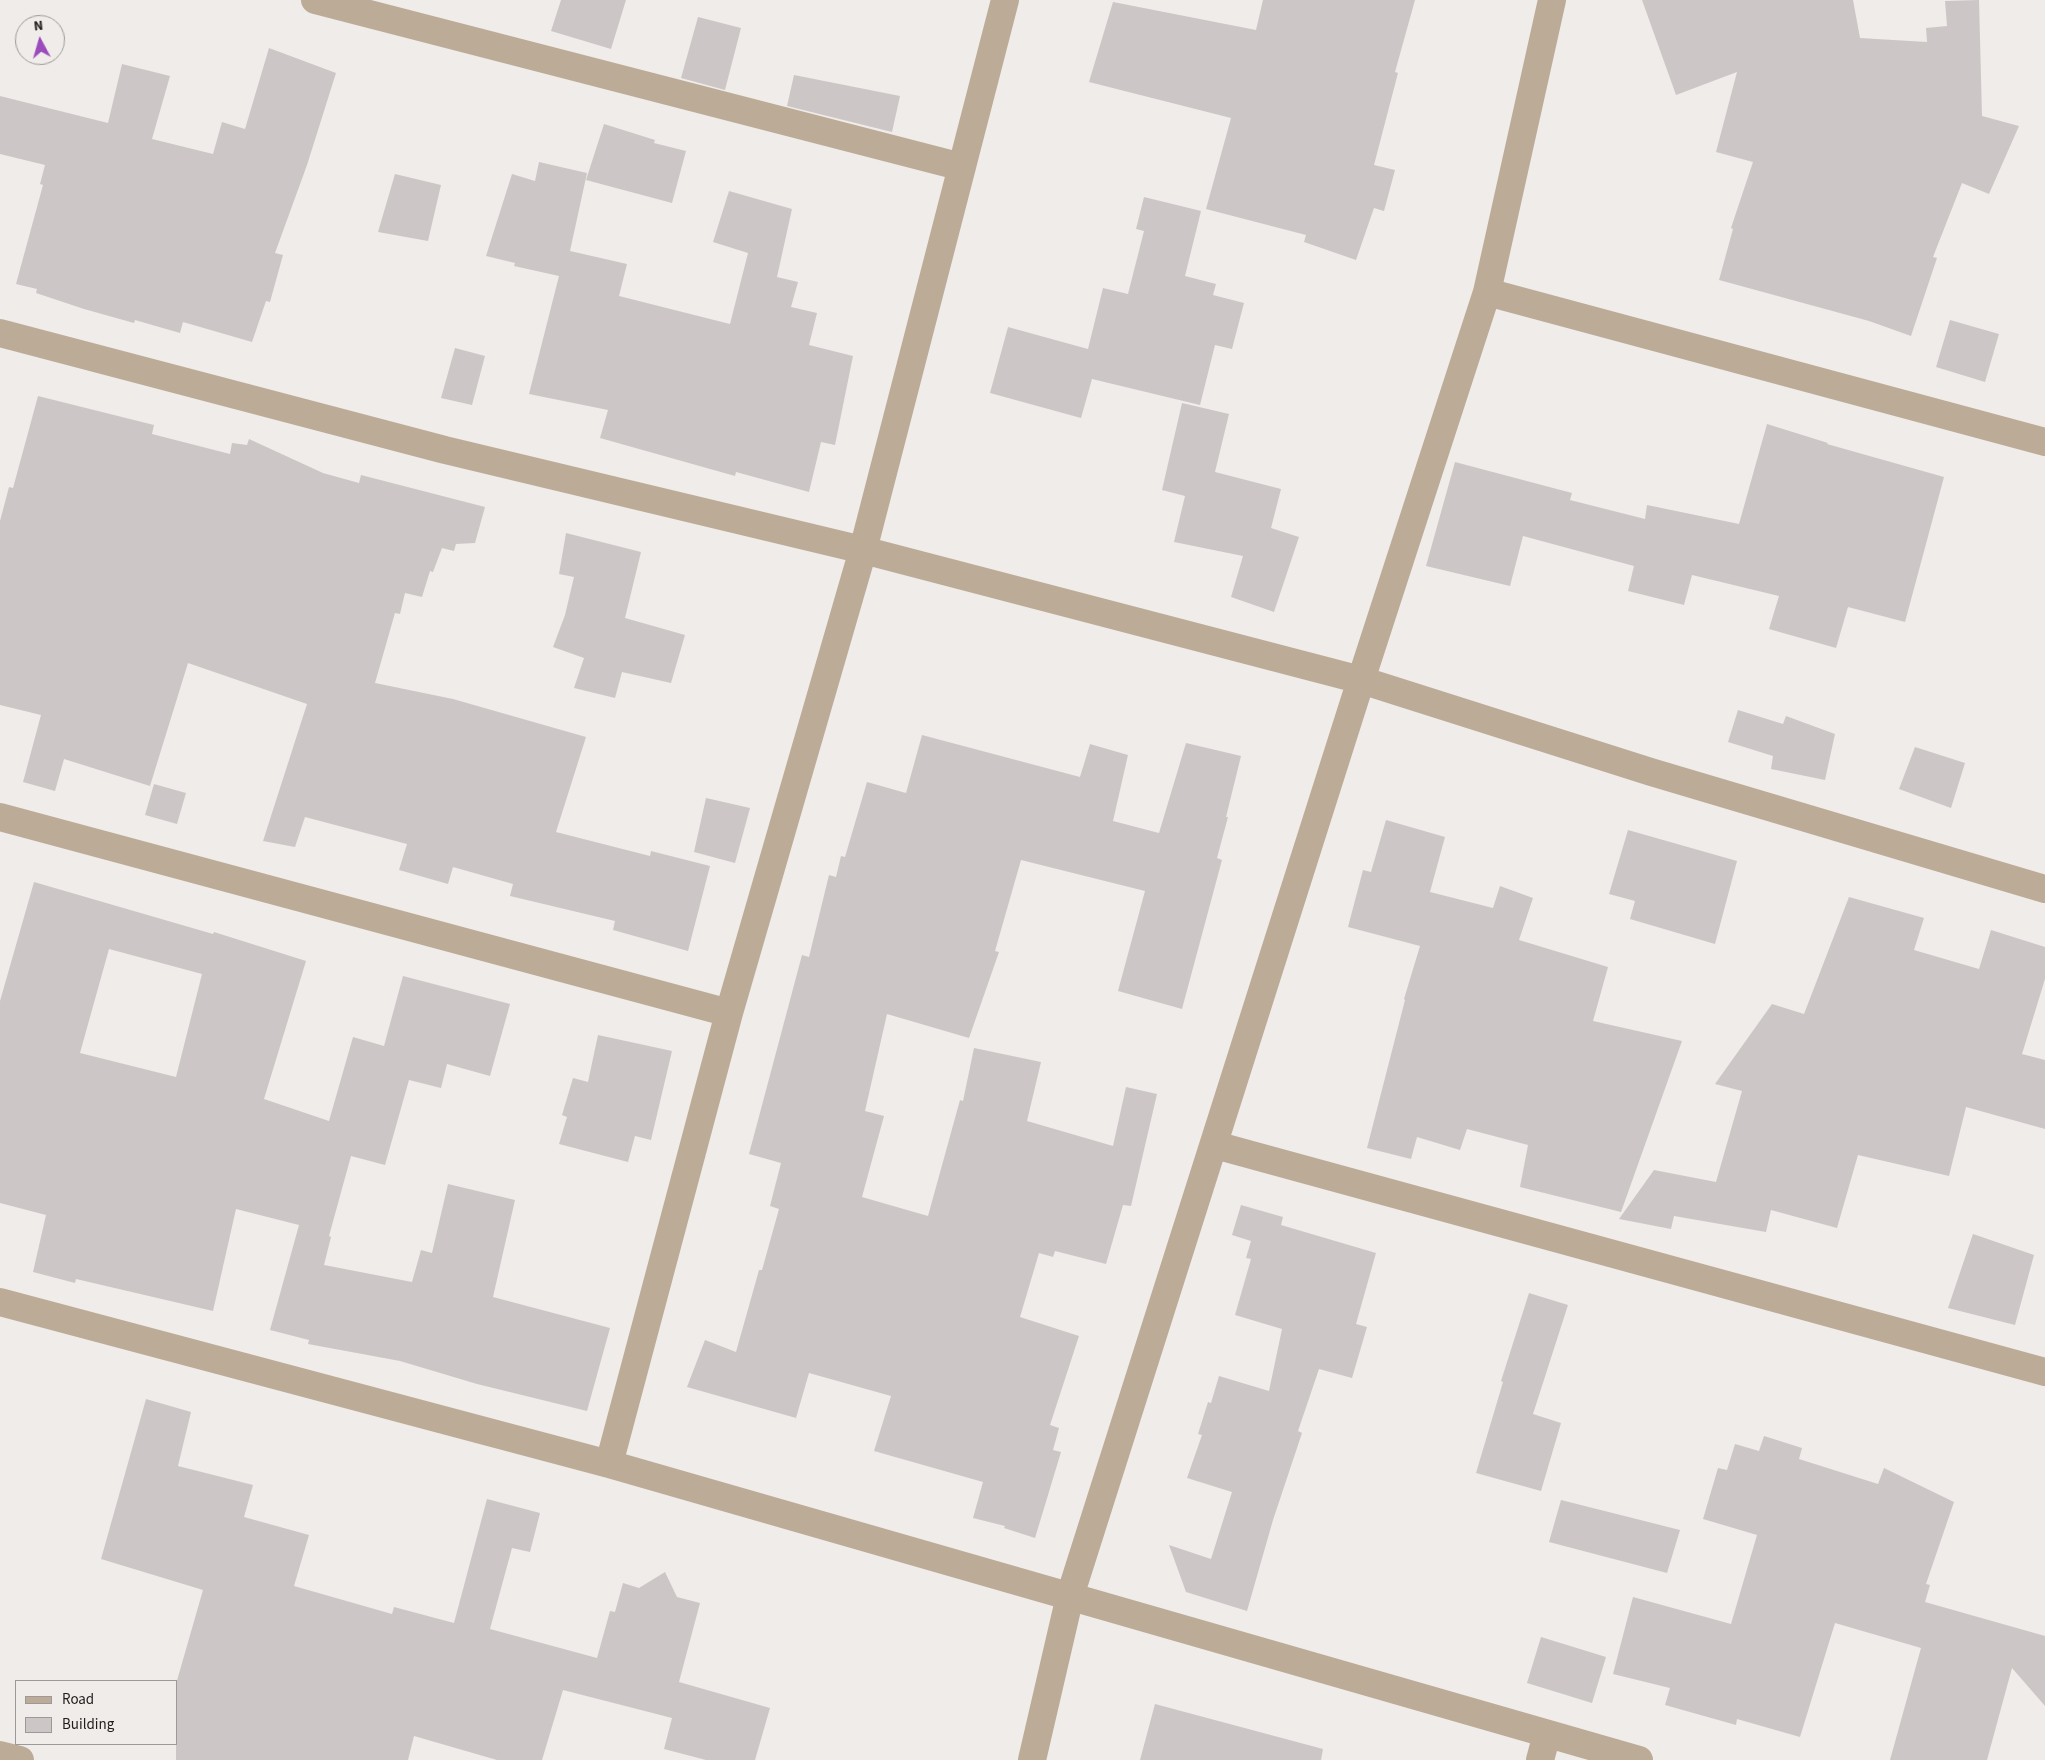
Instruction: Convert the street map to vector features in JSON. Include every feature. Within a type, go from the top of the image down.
[{"type":"street","points":[[315,0],[962,166]]},
{"type":"street","points":[[609,1464],[729,1013],[863,550],[1005,0]]},
{"type":"street","points":[[1032,1760],[1070,1596],[1215,1145],[1361,680],[1487,292],[1552,0]]},
{"type":"street","points":[[1487,292],[2045,442]]},
{"type":"street","points":[[0,333],[445,450],[863,550],[1361,680],[1652,772],[2045,888]]},
{"type":"street","points":[[0,817],[729,1013]]},
{"type":"street","points":[[1215,1145],[2045,1372]]},
{"type":"street","points":[[0,1302],[609,1464],[1640,1760]]},
{"type":"street","points":[[1540,1760],[1547,1734]]},
{"type":"street","points":[[0,1755],[20,1760]]},
{"type":"building","points":[[561,0],[626,0],[611,49],[551,31]]},
{"type":"building","points":[[1263,0],[1415,0],[1395,72],[1398,73],[1374,165],[1395,170],[1384,211],[1374,208],[1356,260],[1304,242],[1306,235],[1206,209],[1231,118],[1089,82],[1113,2],[1256,30]]},
{"type":"building","points":[[1642,0],[1853,0],[1860,38],[1927,42],[1926,28],[1947,26],[1945,1],[1979,0],[1982,116],[2019,126],[1989,194],[1962,183],[1933,257],[1937,258],[1911,336],[1869,321],[1719,280],[1733,229],[1731,228],[1753,162],[1716,152],[1737,72],[1676,95]]},
{"type":"building","points":[[698,17],[741,28],[725,90],[681,78]]},
{"type":"building","points":[[269,48],[336,73],[307,165],[275,253],[283,255],[270,302],[266,301],[252,342],[183,322],[180,333],[135,320],[134,323],[84,309],[36,293],[37,289],[16,284],[43,185],[40,184],[45,165],[0,154],[0,96],[108,123],[122,64],[170,76],[152,139],[213,154],[222,122],[245,129]]},
{"type":"building","points":[[794,75],[900,96],[892,132],[787,106]]},
{"type":"building","points":[[604,124],[655,140],[654,143],[686,151],[672,203],[586,180]]},
{"type":"building","points":[[539,162],[587,173],[570,251],[627,264],[619,296],[730,324],[748,253],[713,242],[729,191],[792,209],[777,277],[798,282],[791,307],[817,313],[809,345],[853,356],[835,445],[821,442],[809,492],[736,472],[735,476],[600,438],[608,410],[529,394],[559,276],[514,266],[515,263],[486,256],[512,174],[535,181]]},
{"type":"building","points":[[395,174],[441,185],[428,241],[378,232]]},
{"type":"building","points":[[1144,197],[1201,211],[1185,276],[1216,284],[1213,295],[1244,303],[1232,349],[1215,345],[1200,405],[1092,379],[1081,418],[990,393],[1008,327],[1088,349],[1103,288],[1128,294],[1144,231],[1136,229]]},
{"type":"building","points":[[1950,320],[1999,334],[1985,382],[1936,367]]},
{"type":"building","points":[[455,348],[485,356],[472,405],[441,398]]},
{"type":"building","points":[[38,396],[154,425],[152,434],[230,454],[232,443],[247,445],[249,439],[323,473],[359,483],[361,475],[485,507],[475,543],[456,544],[454,551],[442,548],[433,572],[430,571],[422,597],[405,593],[400,614],[395,613],[375,683],[453,699],[586,737],[556,832],[650,856],[651,851],[710,866],[688,951],[613,930],[615,921],[510,896],[513,884],[453,867],[448,884],[399,870],[407,844],[305,817],[295,847],[263,841],[307,704],[188,663],[150,786],[64,759],[55,791],[23,782],[41,715],[0,705],[0,521],[9,487],[13,488]]},
{"type":"building","points":[[1182,403],[1229,414],[1215,472],[1281,489],[1271,528],[1299,537],[1274,612],[1231,597],[1243,556],[1174,542],[1185,496],[1162,490]]},
{"type":"building","points":[[1767,424],[1827,444],[1944,477],[1905,622],[1848,607],[1836,648],[1769,629],[1779,596],[1692,575],[1684,605],[1628,591],[1634,566],[1523,536],[1510,586],[1426,566],[1455,462],[1572,493],[1570,500],[1645,519],[1647,505],[1739,524]]},
{"type":"building","points":[[566,533],[641,552],[625,618],[685,635],[671,683],[622,672],[615,698],[574,688],[584,658],[553,647],[565,615],[574,577],[559,574]]},
{"type":"building","points":[[1738,710],[1783,724],[1786,716],[1835,734],[1825,780],[1771,769],[1773,756],[1728,742]]},
{"type":"building","points":[[922,735],[1080,777],[1090,744],[1128,755],[1113,821],[1159,833],[1186,743],[1241,756],[1217,858],[1222,860],[1182,1009],[1118,991],[1145,891],[1021,860],[995,951],[999,952],[969,1038],[887,1014],[865,1111],[884,1116],[862,1197],[928,1216],[960,1100],[963,1101],[974,1048],[1041,1062],[1027,1121],[1113,1146],[1126,1087],[1157,1094],[1131,1206],[1123,1205],[1106,1264],[1055,1251],[1053,1257],[1039,1253],[1020,1317],[1079,1336],[1050,1425],[1059,1428],[1053,1450],[1061,1452],[1035,1538],[1004,1528],[1005,1526],[973,1518],[983,1482],[874,1451],[891,1396],[809,1373],[796,1418],[687,1387],[705,1340],[736,1352],[759,1270],[762,1270],[779,1209],[770,1206],[781,1163],[749,1154],[802,955],[809,957],[829,875],[836,877],[841,856],[845,857],[867,782],[906,793]]},
{"type":"building","points":[[1915,747],[1965,763],[1951,808],[1899,789]]},
{"type":"building","points":[[154,784],[186,793],[177,824],[145,815]]},
{"type":"building","points":[[706,798],[750,808],[735,863],[694,852]]},
{"type":"building","points":[[1386,820],[1445,837],[1430,892],[1493,908],[1500,886],[1533,898],[1519,940],[1608,967],[1593,1021],[1682,1041],[1621,1212],[1520,1187],[1528,1145],[1467,1129],[1460,1150],[1417,1137],[1411,1159],[1367,1148],[1404,999],[1420,946],[1348,927],[1363,870],[1371,872]]},
{"type":"building","points":[[1628,830],[1737,861],[1715,944],[1630,919],[1635,901],[1609,894]]},
{"type":"building","points":[[34,882],[213,934],[214,932],[306,961],[264,1099],[329,1121],[353,1037],[384,1046],[403,976],[510,1004],[490,1076],[447,1064],[441,1088],[409,1080],[385,1165],[351,1156],[329,1236],[331,1237],[324,1265],[412,1282],[421,1250],[432,1253],[448,1184],[515,1200],[493,1297],[610,1328],[587,1411],[477,1384],[400,1361],[308,1344],[309,1340],[270,1330],[299,1225],[236,1209],[213,1311],[76,1279],[75,1283],[33,1272],[46,1215],[0,1203],[0,1001]],"holes":[[[109,949],[202,974],[176,1077],[80,1053]]]},
{"type":"building","points":[[1849,897],[1924,918],[1914,950],[1979,969],[1991,930],[2045,947],[2045,979],[2022,1054],[2045,1060],[2045,1129],[1966,1107],[1949,1176],[1858,1155],[1837,1228],[1771,1210],[1766,1232],[1674,1216],[1671,1229],[1619,1219],[1654,1170],[1716,1182],[1742,1091],[1715,1084],[1772,1004],[1804,1014]]},
{"type":"building","points":[[598,1035],[672,1051],[651,1140],[635,1136],[628,1162],[559,1144],[567,1117],[562,1115],[573,1078],[588,1082]]},
{"type":"building","points":[[1241,1205],[1283,1217],[1281,1225],[1376,1253],[1356,1324],[1367,1327],[1352,1378],[1319,1369],[1298,1431],[1302,1433],[1273,1520],[1247,1611],[1186,1592],[1169,1545],[1211,1559],[1232,1492],[1187,1478],[1202,1435],[1198,1434],[1208,1402],[1211,1403],[1219,1376],[1269,1391],[1282,1329],[1235,1315],[1251,1259],[1246,1258],[1251,1241],[1232,1235]]},
{"type":"building","points":[[1973,1234],[2034,1255],[2015,1325],[1948,1308]]},
{"type":"building","points":[[1529,1293],[1568,1305],[1533,1414],[1561,1423],[1541,1491],[1476,1473],[1503,1382],[1501,1381]]},
{"type":"building","points":[[146,1399],[191,1412],[178,1466],[253,1485],[244,1517],[309,1535],[294,1586],[392,1614],[394,1607],[454,1623],[487,1499],[540,1513],[530,1552],[512,1548],[490,1629],[597,1658],[610,1611],[615,1612],[623,1583],[639,1588],[665,1572],[677,1597],[700,1603],[679,1682],[770,1708],[755,1760],[706,1760],[664,1749],[672,1718],[563,1690],[542,1760],[497,1760],[414,1736],[408,1760],[176,1760],[176,1745],[178,1745],[177,1680],[203,1590],[101,1559]]},
{"type":"building","points":[[1764,1436],[1802,1448],[1799,1459],[1878,1484],[1884,1468],[1954,1502],[1926,1584],[1930,1585],[1925,1602],[2045,1636],[2045,1706],[2012,1668],[1987,1760],[1890,1760],[1921,1648],[1835,1623],[1800,1737],[1737,1719],[1736,1725],[1665,1705],[1670,1688],[1613,1674],[1633,1597],[1731,1624],[1757,1535],[1703,1519],[1718,1468],[1727,1470],[1735,1444],[1759,1451]]},
{"type":"building","points":[[1561,1500],[1680,1530],[1667,1573],[1549,1542]]},
{"type":"building","points":[[1541,1637],[1606,1657],[1592,1703],[1527,1683]]},
{"type":"building","points":[[1155,1704],[1323,1749],[1321,1760],[1140,1760]]}]
